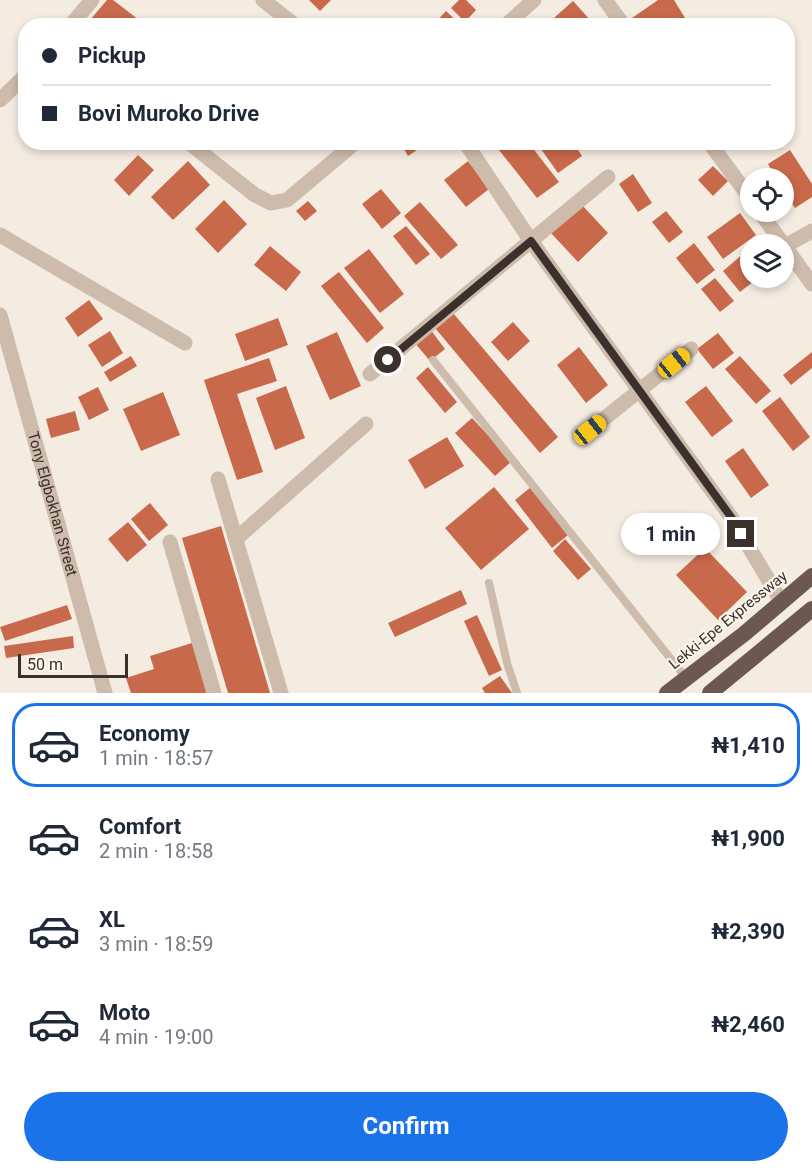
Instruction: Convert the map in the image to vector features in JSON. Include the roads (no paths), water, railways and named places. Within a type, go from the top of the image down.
[{"type":"highway","name":"Lekki-Epe Expressway","points":[[668,693],[744,634],[812,576]]},
{"type":"highway","points":[[710,693],[812,609]]},
{"type":"street","points":[[77,18],[92,0]]},
{"type":"street","points":[[263,0],[286,18]]},
{"type":"street","points":[[514,18],[534,0]]},
{"type":"street","points":[[605,0],[618,18]]},
{"type":"street","points":[[1,97],[18,82]]},
{"type":"street","points":[[198,150],[255,195],[271,203],[287,200],[346,150]]},
{"type":"street","points":[[470,150],[531,241],[731,517],[781,601]]},
{"type":"street","points":[[716,150],[740,184]]},
{"type":"street","points":[[370,374],[608,177]]},
{"type":"street","points":[[794,241],[812,231]]},
{"type":"street","points":[[0,235],[185,343]]},
{"type":"street","points":[[794,259],[812,284]]},
{"type":"street","name":"Tony Elgbokhan Street","points":[[0,315],[105,693]]},
{"type":"street","points":[[590,430],[691,349]]},
{"type":"street","points":[[236,539],[366,424]]},
{"type":"street","points":[[218,478],[281,693]]},
{"type":"street","points":[[170,542],[214,693]]},
{"type":"lane","points":[[433,360],[686,678]]},
{"type":"lane","points":[[489,583],[507,663],[517,693]]}]
